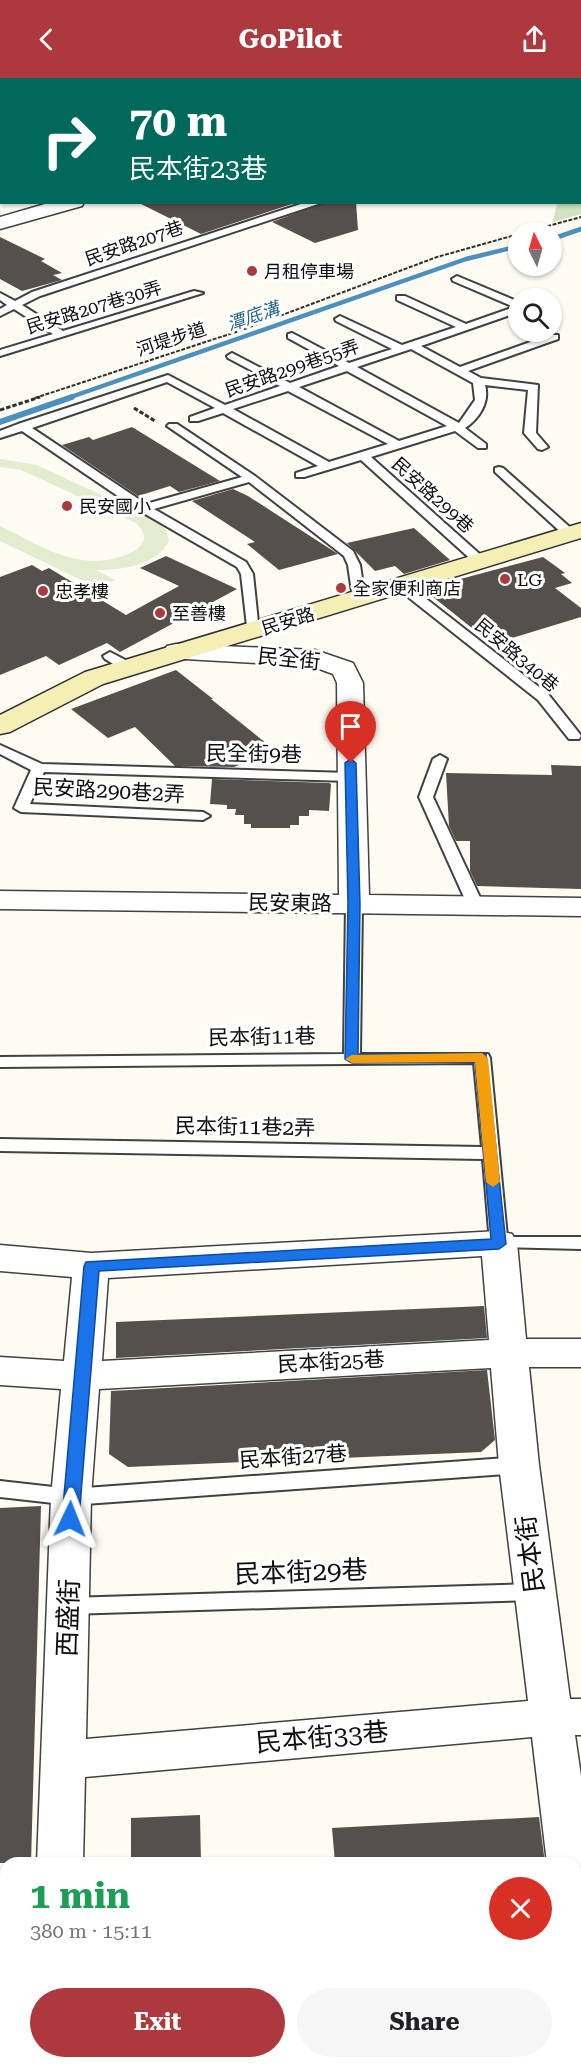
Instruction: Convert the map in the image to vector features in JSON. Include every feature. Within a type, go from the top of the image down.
[{"type":"street","points":[[0,223],[61,204]]},
{"type":"street","name":"民安路","points":[[0,726],[94,678],[119,662],[176,652],[253,632],[575,532]]},
{"type":"street","name":"民全街","points":[[176,652],[315,658],[344,669],[350,682],[354,904]]},
{"type":"street","name":"民安東路","points":[[0,900],[581,907]]},
{"type":"street","points":[[0,1258],[92,1266],[499,1244]]},
{"type":"street","name":"民本街","points":[[499,1244],[519,1465],[535,1592],[565,1717],[570,1857]]},
{"type":"street","name":"西盛街","points":[[60,1857],[71,1497],[92,1266]]},
{"type":"street","name":"民本街25巷","points":[[0,1371],[81,1376],[509,1353],[581,1353]]},
{"type":"street","name":"民本街33巷","points":[[64,1760],[565,1717]]},
{"type":"lane","name":"民安路207巷","points":[[0,313],[36,294],[277,209],[308,204]]},
{"type":"lane","points":[[457,279],[508,302]]},
{"type":"lane","name":"民安路207巷30弄","points":[[0,353],[198,293]]},
{"type":"lane","points":[[0,296],[61,334]]},
{"type":"lane","points":[[401,298],[465,327]]},
{"type":"lane","name":"民安路299巷55弄","points":[[194,419],[508,311]]},
{"type":"lane","points":[[340,319],[478,381],[534,387],[530,433],[542,447]]},
{"type":"lane","points":[[292,336],[456,427],[482,446]]},
{"type":"lane","points":[[459,371],[540,342]]},
{"type":"lane","points":[[232,356],[398,445]]},
{"type":"lane","points":[[0,435],[166,378],[329,466]]},
{"type":"lane","name":"民安路299巷","points":[[300,476],[463,425],[480,406],[483,398],[478,381]]},
{"type":"lane","points":[[22,426],[144,508],[242,565],[247,574],[253,632]]},
{"type":"lane","points":[[172,426],[251,478],[349,554],[354,565],[359,599]]},
{"type":"lane","name":"民安路299巷","points":[[363,456],[480,561]]},
{"type":"lane","points":[[499,470],[575,532]]},
{"type":"lane","points":[[144,508],[251,478]]},
{"type":"lane","name":"民安路340巷","points":[[402,586],[543,697],[574,736]]},
{"type":"lane","points":[[0,749],[39,768]]},
{"type":"lane","points":[[440,759],[426,797],[476,906]]},
{"type":"lane","name":"民全街9巷","points":[[39,768],[350,777]]},
{"type":"lane","name":"民安路290巷2弄","points":[[39,768],[21,808],[203,816]]},
{"type":"lane","points":[[352,1059],[354,904]]},
{"type":"lane","name":"民本街11巷","points":[[0,1062],[482,1058],[499,1244]]},
{"type":"lane","name":"民本街11巷2弄","points":[[0,1145],[490,1153]]},
{"type":"lane","points":[[499,1244],[581,1243]]},
{"type":"lane","name":"民本街27巷","points":[[0,1489],[71,1497],[519,1465]]},
{"type":"lane","name":"民本街29巷","points":[[68,1606],[535,1592]]},
{"type":"path","points":[[562,222],[581,217]]},
{"type":"path","name":"河堤步道","points":[[0,410],[242,330],[437,256],[508,237]]},
{"type":"path","points":[[113,396],[165,427],[172,426]]},
{"type":"green space","points":[[557,204],[581,204],[581,214],[553,222]]},
{"type":"green space","points":[[0,459],[37,465],[157,521],[166,530],[169,541],[156,556],[137,565],[96,570],[115,580],[98,588],[0,541],[0,526],[58,554],[88,561],[103,560],[133,552],[142,543],[144,537],[136,523],[21,470],[0,467]]},
{"type":"building","points":[[141,204],[292,204],[201,234]]},
{"type":"building","points":[[321,204],[356,204],[358,230],[315,243],[272,222]]},
{"type":"building","points":[[0,237],[45,259],[41,261],[62,273],[53,275],[62,280],[22,291],[0,279]]},
{"type":"building","points":[[132,427],[220,481],[179,492],[170,486],[138,496],[62,445],[89,437],[93,440]]},
{"type":"building","points":[[233,489],[248,496],[338,554],[279,570],[247,544],[255,542],[192,501]]},
{"type":"building","points":[[414,528],[450,560],[404,574],[395,566],[375,571],[347,543]]},
{"type":"building","points":[[166,556],[237,589],[120,652],[107,643],[59,665],[46,656],[0,675],[0,577],[32,565],[42,571],[49,568],[126,615],[179,586],[140,568]]},
{"type":"building","points":[[543,557],[565,573],[561,574],[572,583],[555,588],[581,608],[581,617],[492,644],[423,589]]},
{"type":"building","points":[[176,670],[276,751],[234,767],[175,766],[135,727],[108,738],[71,709]]},
{"type":"building","points":[[551,765],[581,766],[581,889],[477,886],[470,871],[470,841],[456,841],[449,826],[446,773],[552,775]]},
{"type":"building","points":[[212,779],[329,783],[331,784],[329,811],[309,810],[309,816],[299,816],[299,825],[290,825],[290,828],[251,828],[251,824],[244,824],[244,815],[235,815],[236,809],[227,809],[227,805],[210,804]]},
{"type":"building","points":[[484,1306],[487,1338],[116,1358],[116,1322]]},
{"type":"building","points":[[487,1370],[495,1440],[481,1452],[128,1467],[109,1454],[111,1391]]},
{"type":"building","points":[[41,1506],[31,1857],[0,1857],[0,1508]]},
{"type":"building","points":[[200,1815],[201,1857],[131,1857],[131,1818]]},
{"type":"building","points":[[539,1817],[544,1857],[334,1857],[332,1828]]},
{"type":"waterway","name":"潭底溝","points":[[562,236],[581,229]]},
{"type":"waterway","name":"潭底溝","points":[[68,398],[466,259],[508,249]]},
{"type":"waterway","name":"潭底溝","points":[[0,422],[72,397]]},
{"type":"slow traffic","points":[[352,1059],[482,1058],[493,1182]]},
{"type":"place","name":"月租停車場","points":[[252,271]]},
{"type":"place","name":"民安國小","points":[[67,506]]},
{"type":"place","name":"LG","points":[[505,579]]},
{"type":"place","name":"全家便利商店","points":[[341,588]]},
{"type":"place","name":"忠孝樓","points":[[43,591]]},
{"type":"place","name":"至善樓","points":[[160,613]]},
{"type":"route","points":[[70,1519],[92,1266],[499,1244],[482,1058],[352,1059],[354,904],[351,763]]}]
